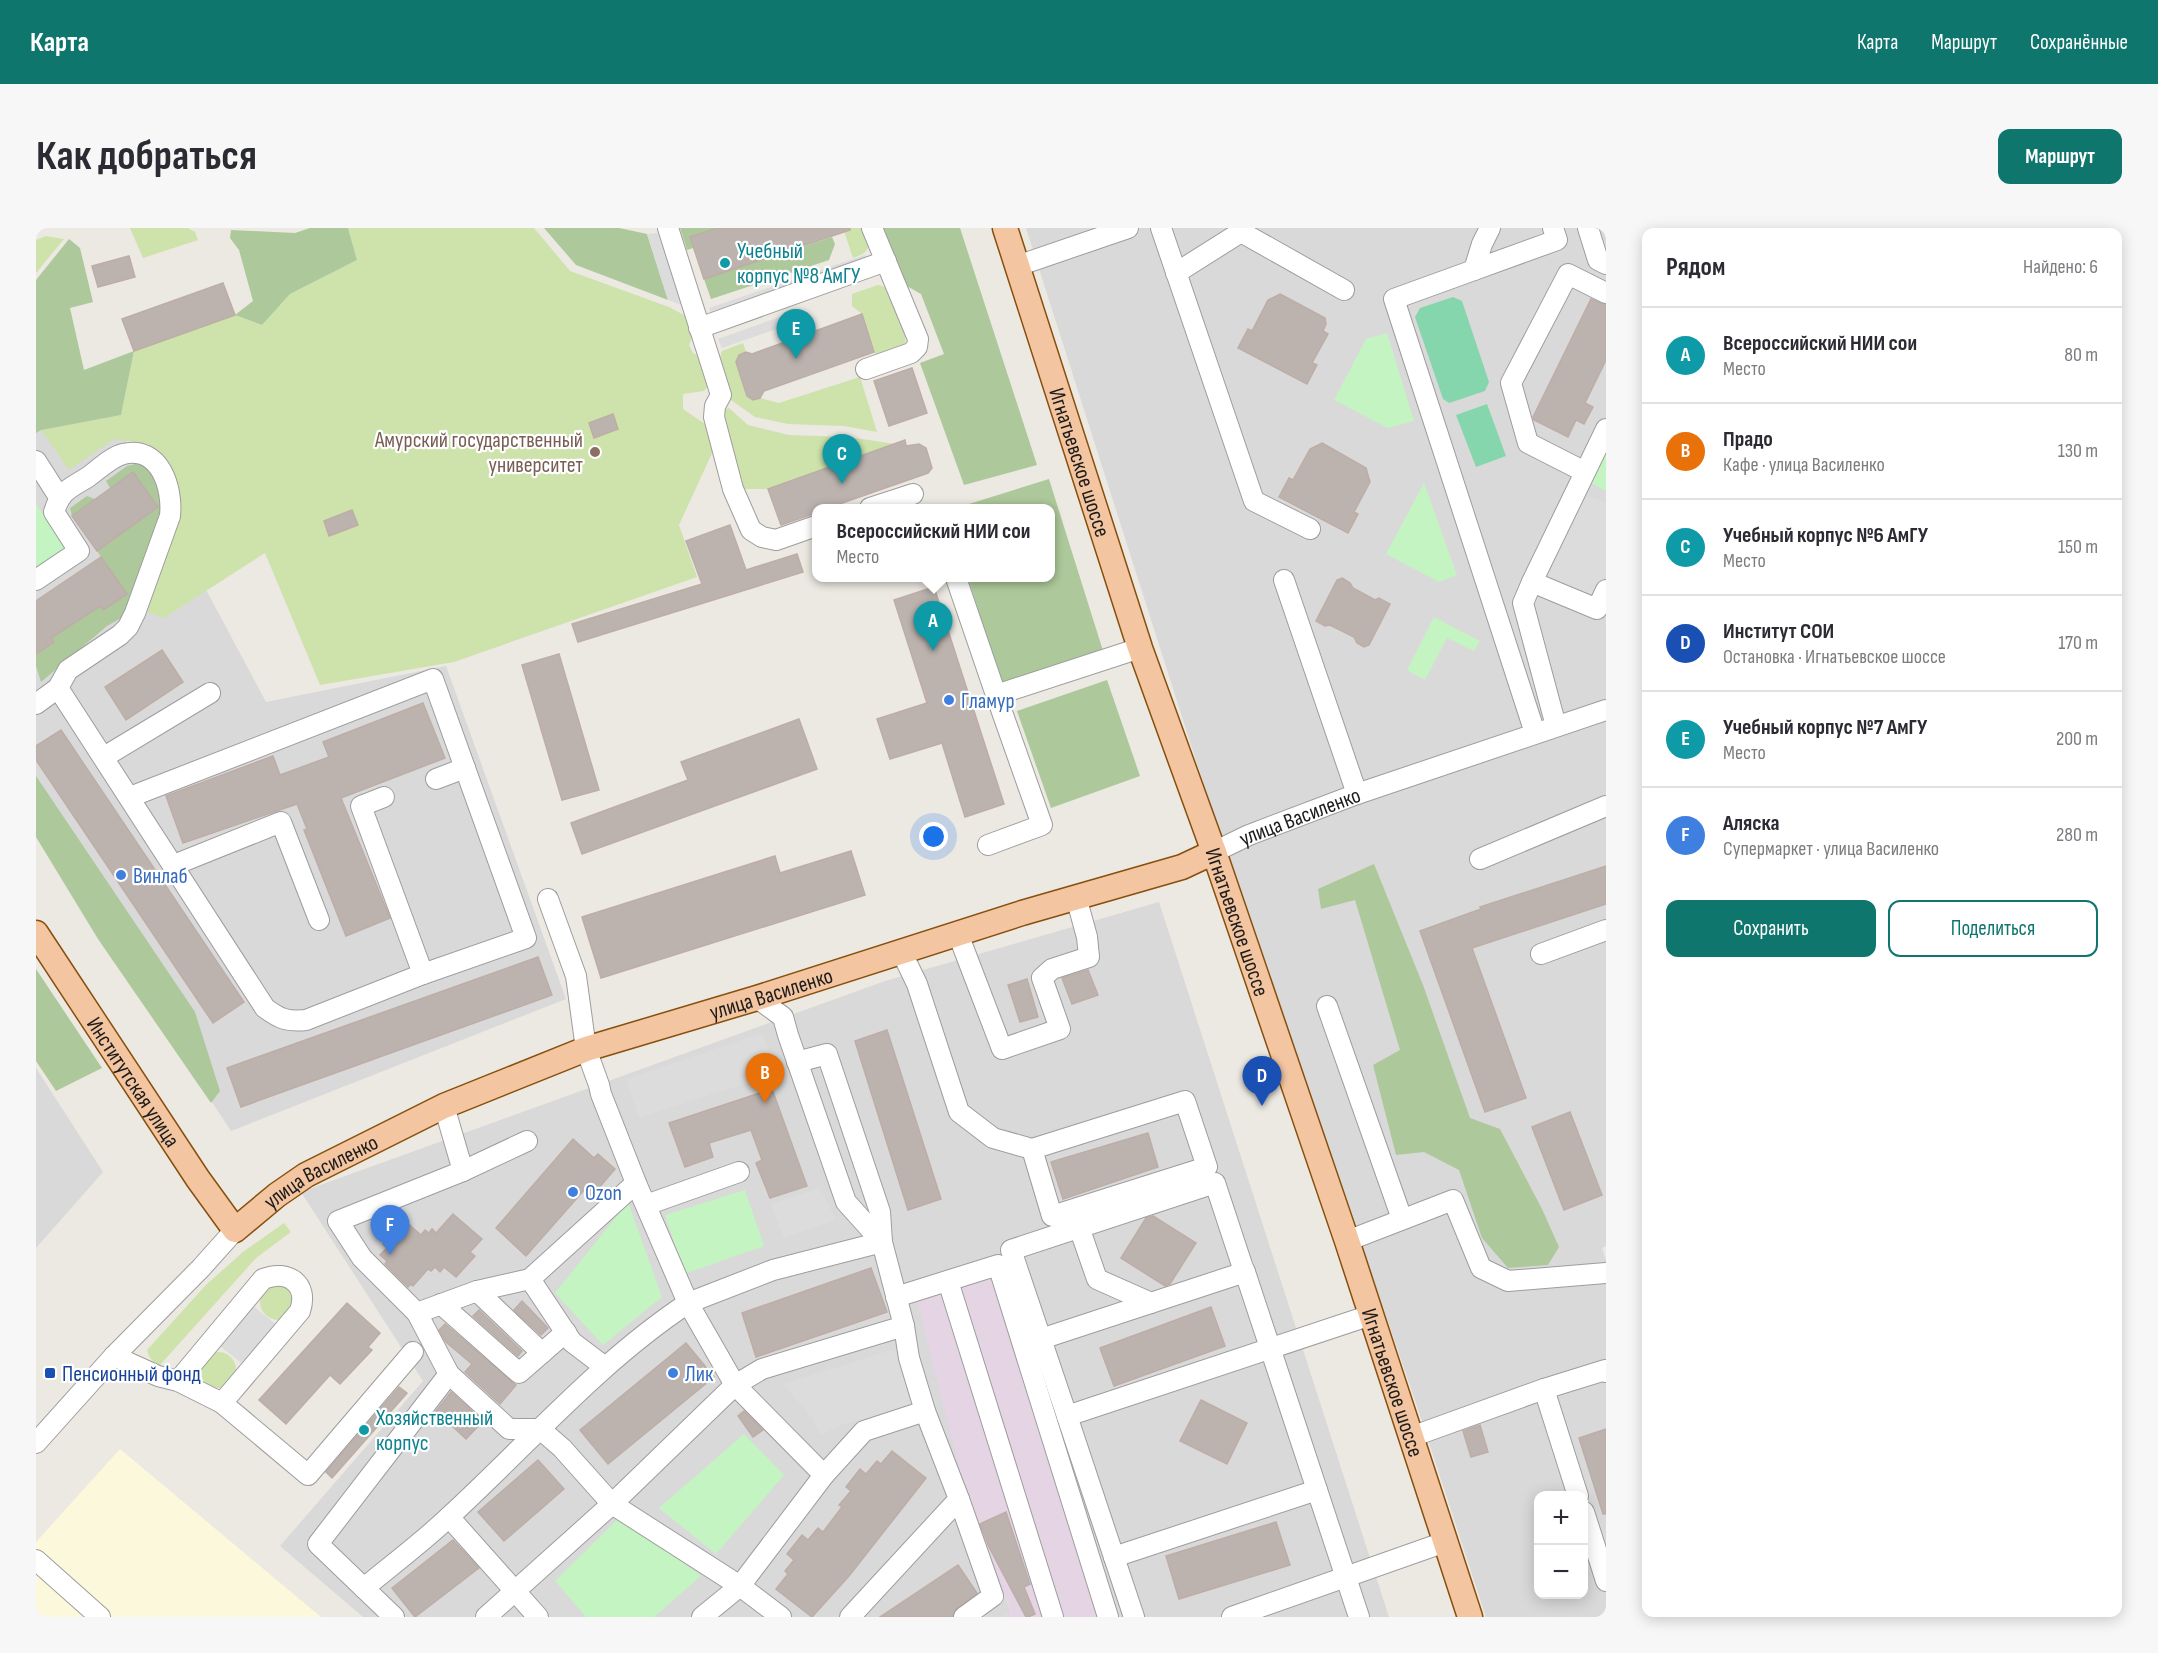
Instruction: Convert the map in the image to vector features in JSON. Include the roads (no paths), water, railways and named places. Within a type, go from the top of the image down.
[{"type":"main road","name":"Игнатьевское шоссе","points":[[1005,228],[1140,648],[1214,852],[1347,1241],[1470,1617]]},
{"type":"main road","name":"улица Василенко","points":[[235,1230],[277,1195],[306,1175],[444,1106],[586,1048],[757,998],[1076,897],[1182,867],[1214,852]]},
{"type":"main road","name":"Институтская улица","points":[[36,933],[198,1179],[235,1230]]},
{"type":"street","points":[[668,228],[721,395],[715,406],[714,417],[733,489],[751,530],[762,537],[776,540],[812,527]]},
{"type":"street","points":[[866,369],[911,353],[917,347],[918,339],[872,228]]},
{"type":"street","points":[[1017,266],[1128,228]]},
{"type":"street","points":[[1161,228],[1254,501],[1310,529]]},
{"type":"street","points":[[1474,270],[1490,228]]},
{"type":"street","points":[[1535,733],[1394,299],[1557,240],[1553,228]]},
{"type":"street","points":[[1588,228],[1598,260],[1606,264]]},
{"type":"street","points":[[1176,273],[1240,232],[1344,290]]},
{"type":"street","points":[[699,328],[886,261]]},
{"type":"street","points":[[1585,472],[1528,443],[1511,383],[1568,274],[1606,293]]},
{"type":"street","points":[[1556,726],[1523,603],[1606,429]]},
{"type":"street","points":[[36,580],[79,551],[54,512],[59,497],[122,454],[138,454],[150,458],[159,466],[170,489],[170,516],[128,627],[120,635],[68,670],[58,688],[36,704]]},
{"type":"street","points":[[36,461],[59,497]]},
{"type":"street","points":[[883,504],[914,494]]},
{"type":"street","points":[[1284,580],[1358,794]]},
{"type":"street","points":[[957,582],[1042,825],[988,845]]},
{"type":"street","points":[[1532,582],[1597,609],[1606,590]]},
{"type":"street","points":[[996,695],[1140,648]]},
{"type":"street","points":[[58,688],[264,1008],[289,1022],[306,1020],[423,974],[526,938],[433,679],[130,797]]},
{"type":"street","points":[[104,757],[210,693]]},
{"type":"street","name":"улица Василенко","points":[[1214,852],[1249,835],[1358,794],[1606,710]]},
{"type":"street","points":[[436,779],[465,768]]},
{"type":"street","points":[[384,797],[361,806],[423,974]]},
{"type":"street","points":[[1480,859],[1606,806]]},
{"type":"street","points":[[174,866],[281,822],[319,920]]},
{"type":"street","points":[[958,934],[1002,1049],[1060,1029],[1042,978],[1052,969],[1089,957],[1087,937],[1076,897]]},
{"type":"street","points":[[548,899],[576,976],[586,1048],[601,1094],[636,1183],[688,1303],[735,1385],[824,1475]]},
{"type":"street","points":[[1541,954],[1606,930]]},
{"type":"street","points":[[901,951],[917,984],[959,1112],[993,1138],[1032,1149],[1185,1101],[1207,1167],[1053,1216],[1032,1149]]},
{"type":"street","points":[[757,998],[783,1017],[846,1202],[882,1242]]},
{"type":"street","points":[[1327,1006],[1402,1219]]},
{"type":"street","points":[[797,1062],[827,1054],[880,1212],[882,1242],[904,1326],[909,1358],[993,1596],[964,1617]]},
{"type":"street","points":[[444,1106],[464,1171]]},
{"type":"street","points":[[527,1141],[464,1171],[338,1221],[362,1258],[417,1313],[449,1374],[509,1429],[540,1429],[562,1448],[612,1504],[740,1586],[781,1617]]},
{"type":"street","points":[[646,1205],[739,1172]]},
{"type":"street","points":[[417,1313],[477,1291],[530,1280],[636,1183]]},
{"type":"street","points":[[1134,1617],[1011,1250],[1215,1183],[1359,1617]]},
{"type":"street","points":[[1347,1241],[1453,1200],[1481,1268],[1508,1281],[1606,1273]]},
{"type":"street","points":[[1079,1227],[1097,1279],[1151,1303]]},
{"type":"street","name":"улица Василенко","points":[[36,1443],[114,1356],[235,1230]]},
{"type":"street","points":[[364,1588],[449,1517],[605,1367],[688,1303],[773,1270],[882,1242]]},
{"type":"street","points":[[896,1297],[998,1265],[1108,1617]]},
{"type":"street","points":[[1041,1339],[1245,1272]]},
{"type":"street","points":[[178,1381],[263,1279],[273,1275],[283,1275],[300,1288],[304,1299],[300,1311],[222,1403]]},
{"type":"street","points":[[530,1280],[572,1342],[605,1367]]},
{"type":"street","points":[[948,1281],[1053,1617]]},
{"type":"street","points":[[477,1291],[542,1353]]},
{"type":"street","points":[[441,1304],[519,1373],[566,1332]]},
{"type":"street","points":[[1067,1416],[1371,1315]]},
{"type":"street","points":[[486,1617],[612,1504],[735,1385],[762,1369],[904,1326]]},
{"type":"street","points":[[114,1356],[158,1376],[178,1381],[222,1403],[308,1475],[413,1352]]},
{"type":"street","points":[[1411,1437],[1544,1389],[1605,1370],[1606,1372]]},
{"type":"street","points":[[394,1617],[318,1544],[449,1374]]},
{"type":"street","points":[[1544,1389],[1576,1491]]},
{"type":"street","points":[[702,1617],[740,1586],[824,1475],[864,1431],[926,1411]]},
{"type":"street","points":[[1114,1557],[1317,1490]]},
{"type":"street","points":[[850,1617],[959,1499]]},
{"type":"street","points":[[449,1517],[538,1617]]},
{"type":"street","points":[[1588,1525],[1606,1581]]},
{"type":"street","points":[[1232,1617],[1445,1542]]},
{"type":"street","points":[[36,1560],[100,1617]]},
{"type":"place","name":"Учебный корпус №8 АмГУ","points":[[725,263]]},
{"type":"place","name":"Учебный корпус №7 АмГУ","points":[[796,359]]},
{"type":"place","name":"Амурский государственный университет","points":[[595,452]]},
{"type":"place","name":"Учебный корпус №6 АмГУ","points":[[842,484]]},
{"type":"place","name":"Всероссийский НИИ сои","points":[[933,651]]},
{"type":"place","name":"Гламур","points":[[949,700]]},
{"type":"place","name":"Винлаб","points":[[121,875]]},
{"type":"place","name":"Прадо","points":[[765,1103]]},
{"type":"place","name":"Институт СОИ","points":[[1262,1106]]},
{"type":"place","name":"Ozon","points":[[573,1192]]},
{"type":"place","name":"Аляска","points":[[390,1255]]},
{"type":"place","name":"Пенсионный фонд","points":[[50,1373]]},
{"type":"place","name":"Лик","points":[[673,1373]]},
{"type":"place","name":"Хозяйственный корпус","points":[[364,1430]]}]
